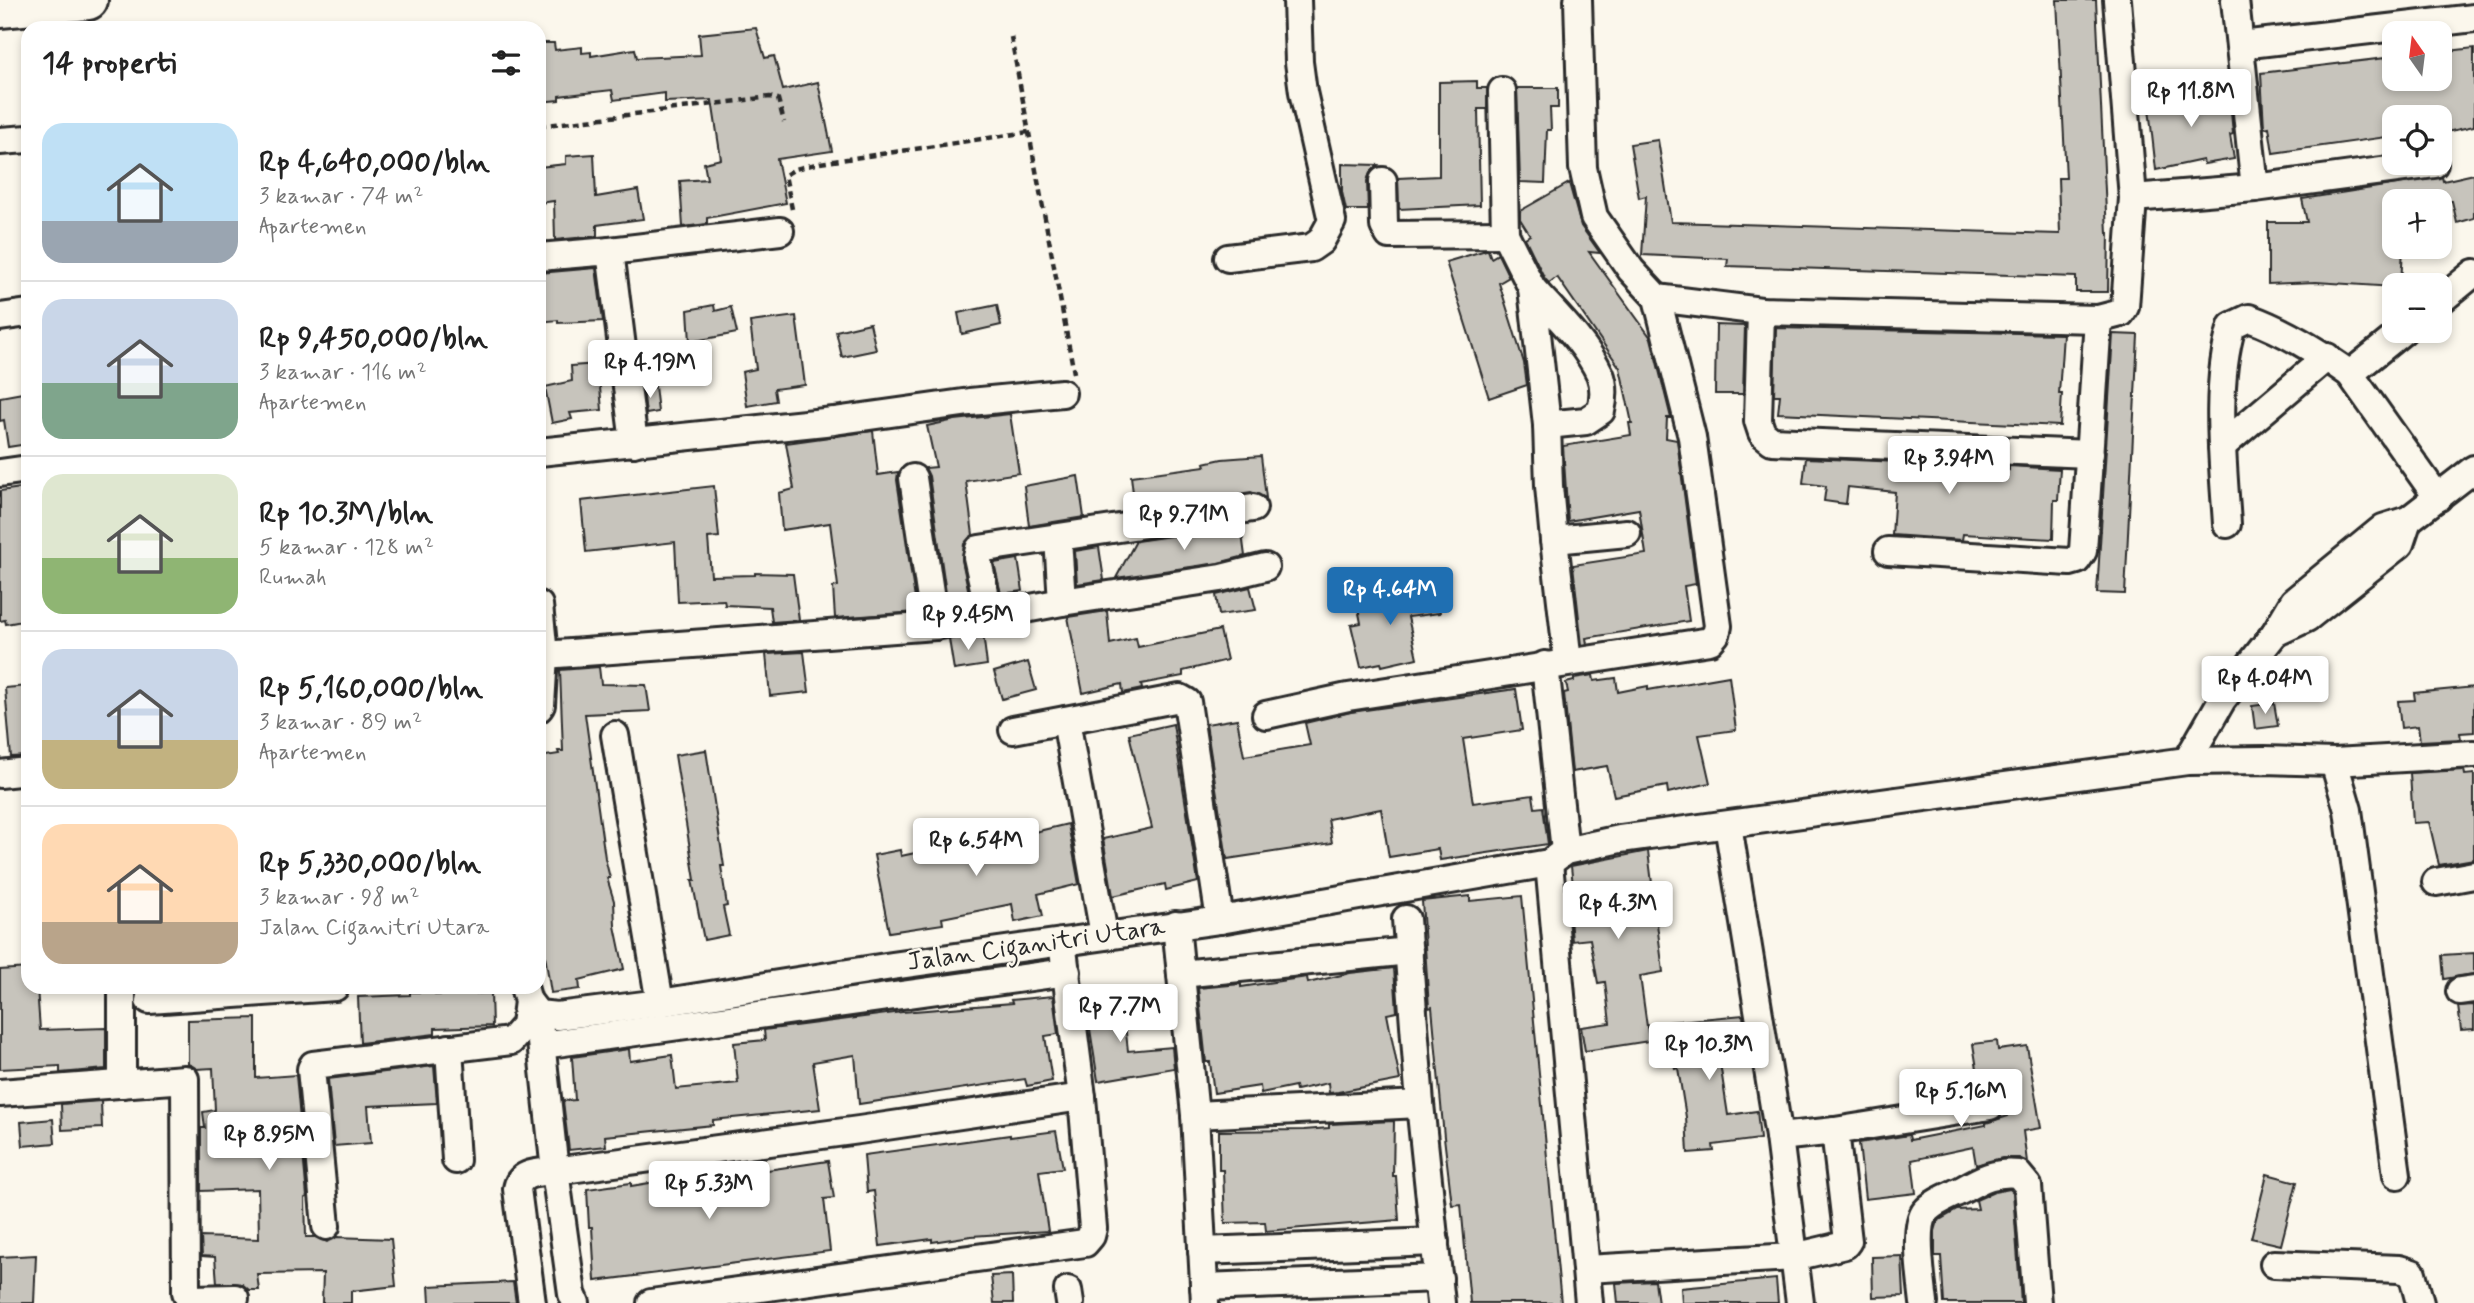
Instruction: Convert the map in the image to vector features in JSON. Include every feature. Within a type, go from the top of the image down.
[{"type":"highway","points":[[0,8],[88,0]]},
{"type":"street","points":[[1228,258],[1311,248],[1321,241],[1332,221],[1303,92],[1297,0]]},
{"type":"street","points":[[1266,715],[1348,697],[1710,641],[1716,634],[1718,626],[1692,437],[1657,298],[1631,270],[1594,217],[1583,168],[1578,0]]},
{"type":"street","points":[[1657,298],[1760,311],[2098,319],[2121,313],[2125,307],[2133,198],[2117,0]]},
{"type":"street","points":[[2235,0],[2255,188]]},
{"type":"street","points":[[2241,45],[2474,18]]},
{"type":"street","points":[[1502,91],[1505,234],[1532,288],[1583,349],[1600,375],[1604,394],[1601,411],[1586,421],[1548,425]]},
{"type":"street","points":[[0,141],[21,140]]},
{"type":"street","points":[[2133,198],[2255,188],[2382,171]]},
{"type":"street","points":[[1383,181],[1384,226],[1389,235],[1505,234]]},
{"type":"street","points":[[546,256],[780,231]]},
{"type":"street","points":[[610,251],[634,443]]},
{"type":"street","points":[[2452,291],[2474,273]]},
{"type":"street","points":[[1532,288],[1548,425],[1557,664],[1557,857],[1589,1303]]},
{"type":"street","points":[[1760,311],[1758,421],[1762,433],[1772,441],[2090,454]]},
{"type":"street","points":[[0,317],[21,314]]},
{"type":"street","points":[[2227,524],[2222,446],[2224,352],[2232,326],[2249,318],[2269,325],[2327,357],[2350,374],[2438,498]]},
{"type":"street","points":[[1888,551],[2070,562],[2077,560],[2083,551],[2098,319]]},
{"type":"street","points":[[2350,374],[2388,343]]},
{"type":"street","points":[[2222,446],[2327,357]]},
{"type":"street","points":[[546,451],[1062,393]]},
{"type":"street","points":[[2187,761],[2222,701],[2275,633],[2294,601],[2383,528],[2408,520],[2474,469]]},
{"type":"street","points":[[0,473],[21,470]]},
{"type":"street","points":[[913,478],[935,626]]},
{"type":"street","points":[[990,615],[977,556],[979,549],[1253,508]]},
{"type":"street","points":[[1554,540],[1627,533]]},
{"type":"street","points":[[1058,538],[1062,603]]},
{"type":"street","points":[[546,655],[935,626],[1210,580],[1265,567]]},
{"type":"street","points":[[1013,730],[1180,698],[1187,702],[1220,920]]},
{"type":"street","points":[[1066,720],[1104,935]]},
{"type":"street","points":[[615,735],[660,1003]]},
{"type":"street","name":"Jalan Ciganitri Utara","points":[[530,1001],[557,1016],[660,1003],[1104,935],[1220,920],[1557,857],[1620,839],[2187,761],[2334,762],[2474,754]]},
{"type":"street","points":[[2334,762],[2348,810],[2397,1175]]},
{"type":"street","points":[[0,774],[21,772]]},
{"type":"street","points":[[1728,825],[1779,1137],[1800,1303]]},
{"type":"street","points":[[2436,881],[2474,875]]},
{"type":"street","points":[[1176,925],[1195,1115],[1204,1295],[1440,1290],[1420,1104],[1406,919]]},
{"type":"street","points":[[652,1303],[1085,1243],[1093,1228],[1083,1097],[1062,942]]},
{"type":"street","points":[[1181,974],[1409,951]]},
{"type":"street","points":[[542,1045],[1067,972]]},
{"type":"street","points":[[122,994],[122,1084]]},
{"type":"street","points":[[149,1000],[235,994]]},
{"type":"street","points":[[530,1001],[542,1045],[555,1171],[572,1294],[576,1303]]},
{"type":"street","points":[[326,1226],[311,1069],[313,1065],[511,1041],[525,1025],[530,1001]]},
{"type":"street","points":[[449,1048],[456,1160]]},
{"type":"street","points":[[0,1093],[185,1079],[186,1292],[188,1297],[193,1299],[235,1298]]},
{"type":"street","points":[[532,1303],[517,1189],[518,1181],[525,1175],[1083,1097]]},
{"type":"street","points":[[1195,1115],[1420,1104]]},
{"type":"street","points":[[1779,1137],[1835,1131],[1990,1106]]},
{"type":"street","points":[[1587,1269],[1794,1257],[1848,1244],[1835,1131]]},
{"type":"street","points":[[1924,1303],[1920,1251],[1922,1214],[1986,1177],[2007,1172],[2018,1174],[2028,1185],[2037,1303]]},
{"type":"street","points":[[1202,1251],[1435,1242]]},
{"type":"street","points":[[2274,1264],[2399,1269],[2412,1273],[2420,1303]]},
{"type":"path","points":[[1012,37],[1074,374],[1073,386],[1062,393]]},
{"type":"path","points":[[546,125],[770,97],[778,99],[784,121]]},
{"type":"path","points":[[780,231],[792,214],[785,175],[791,170],[820,163],[1029,132]]},
{"type":"building","points":[[2057,0],[2096,0],[2109,233],[2108,292],[2076,292],[2076,277],[1727,266],[1728,259],[1642,255],[1646,196],[1639,198],[1630,144],[1658,140],[1671,222],[2060,234],[2058,178],[2066,178]]},
{"type":"building","points":[[756,28],[765,58],[774,56],[783,90],[818,82],[832,151],[777,159],[786,203],[707,218],[707,224],[683,227],[680,181],[707,179],[704,163],[721,159],[712,100],[665,102],[665,93],[614,100],[612,90],[559,96],[559,100],[546,101],[546,43],[554,43],[555,50],[582,47],[582,53],[591,52],[591,56],[635,49],[637,58],[701,55],[699,34]]},
{"type":"building","points":[[2474,48],[2474,126],[2452,131],[2452,105],[2382,105],[2382,138],[2273,153],[2269,127],[2264,128],[2261,73],[2382,58],[2382,91],[2452,91],[2452,51]]},
{"type":"building","points":[[1477,81],[1477,88],[1487,88],[1487,109],[1478,109],[1480,205],[1399,209],[1398,178],[1439,176],[1439,82]]},
{"type":"building","points":[[2221,87],[2226,113],[2231,112],[2233,134],[2230,135],[2234,159],[2204,164],[2203,160],[2156,170],[2148,99]]},
{"type":"building","points":[[1517,88],[1558,88],[1558,108],[1550,108],[1551,130],[1547,130],[1545,183],[1520,182]]},
{"type":"building","points":[[594,154],[596,197],[638,190],[643,219],[597,225],[597,236],[555,240],[554,201],[546,202],[546,166],[566,164],[566,156]]},
{"type":"building","points":[[1342,164],[1378,165],[1367,181],[1368,210],[1346,210],[1342,192]]},
{"type":"building","points":[[2474,174],[2474,218],[2457,223],[2452,189],[2382,189],[2382,259],[2402,259],[2402,273],[2382,273],[2382,286],[2316,282],[2268,284],[2268,222],[2307,222],[2302,199],[2442,177],[2443,181]]},
{"type":"building","points":[[1569,183],[1581,226],[1600,253],[1589,252],[1651,338],[1671,418],[1667,418],[1666,438],[1677,440],[1696,584],[1684,586],[1689,621],[1586,638],[1587,644],[1582,645],[1573,565],[1646,554],[1639,509],[1568,521],[1563,446],[1631,435],[1629,423],[1632,423],[1620,368],[1557,277],[1549,283],[1545,279],[1525,238],[1530,235],[1520,219],[1520,211]]},
{"type":"building","points":[[1486,250],[1491,258],[1498,254],[1509,277],[1499,283],[1524,363],[1527,385],[1489,398],[1446,262]]},
{"type":"building","points":[[596,268],[603,321],[546,321],[546,272]]},
{"type":"building","points":[[714,305],[715,311],[731,307],[737,333],[690,342],[688,310]]},
{"type":"building","points":[[997,305],[1001,325],[962,334],[958,313]]},
{"type":"building","points":[[796,316],[805,385],[774,389],[776,401],[747,406],[742,372],[756,369],[750,322]]},
{"type":"building","points":[[870,323],[876,350],[842,357],[836,331]]},
{"type":"building","points":[[1716,325],[1745,326],[1743,394],[1715,394]]},
{"type":"building","points":[[1776,328],[2063,334],[2060,426],[1778,413],[1780,395],[1774,395]]},
{"type":"building","points":[[2113,334],[2138,335],[2125,594],[2097,593]]},
{"type":"building","points":[[598,364],[602,410],[570,413],[572,419],[552,423],[546,387],[572,381],[571,366]]},
{"type":"building","points":[[655,386],[658,412],[646,414],[643,387]]},
{"type":"building","points":[[21,393],[21,445],[8,447],[4,420],[0,421],[0,397]]},
{"type":"building","points":[[1010,414],[1019,473],[966,481],[973,535],[964,544],[962,560],[971,603],[948,607],[929,476],[925,468],[936,467],[927,426]]},
{"type":"building","points":[[873,431],[878,475],[898,472],[917,612],[835,618],[833,587],[838,586],[830,523],[782,530],[779,493],[794,489],[786,443]]},
{"type":"building","points":[[1261,456],[1266,498],[1251,492],[1135,510],[1131,476],[1205,466],[1204,463],[1222,459]]},
{"type":"building","points":[[1806,458],[1971,465],[2009,470],[2009,466],[2060,469],[2058,500],[2054,500],[2053,539],[1963,534],[1962,540],[1892,535],[1895,492],[1848,487],[1846,504],[1824,501],[1826,486],[1803,483]]},
{"type":"building","points":[[1078,476],[1084,517],[1029,526],[1024,486]]},
{"type":"building","points":[[714,486],[719,537],[708,538],[711,576],[793,574],[799,620],[772,622],[770,607],[725,605],[724,600],[678,602],[675,542],[586,552],[581,501]]},
{"type":"building","points":[[21,488],[21,621],[6,624],[5,620],[0,621],[0,491]]},
{"type":"building","points":[[1241,526],[1245,556],[1218,563],[1116,578],[1136,541]]},
{"type":"building","points":[[1099,547],[1104,580],[1077,584],[1075,551]]},
{"type":"building","points":[[1018,559],[1023,591],[1001,594],[994,563]]},
{"type":"building","points":[[1250,587],[1256,610],[1219,615],[1216,595]]},
{"type":"building","points":[[1437,591],[1440,613],[1408,617],[1417,658],[1382,666],[1381,663],[1361,667],[1351,625],[1361,623],[1357,603]]},
{"type":"building","points":[[1107,611],[1110,644],[1136,638],[1138,647],[1220,630],[1227,660],[1183,671],[1183,676],[1141,684],[1142,689],[1123,693],[1122,684],[1083,693],[1068,617]]},
{"type":"building","points":[[983,633],[987,665],[954,670],[949,639]]},
{"type":"building","points":[[804,652],[809,692],[770,696],[766,654]]},
{"type":"building","points":[[1028,662],[1036,690],[1002,699],[994,672]]},
{"type":"building","points":[[599,667],[601,684],[646,685],[650,711],[585,714],[610,878],[607,878],[614,901],[615,926],[624,969],[579,980],[580,989],[551,993],[546,962],[546,756],[563,751],[560,670]]},
{"type":"building","points":[[1593,675],[1594,681],[1616,678],[1618,692],[1648,686],[1648,690],[1729,676],[1736,730],[1699,735],[1710,783],[1668,793],[1667,786],[1614,796],[1607,766],[1572,772],[1564,693],[1568,692],[1566,683],[1574,681],[1574,678]]},
{"type":"building","points":[[21,687],[21,756],[11,757],[5,688]]},
{"type":"building","points":[[2474,687],[2474,732],[2460,733],[2461,739],[2420,741],[2418,726],[2401,728],[2398,701],[2415,700],[2414,693]]},
{"type":"building","points":[[1516,689],[1522,730],[1463,739],[1473,803],[1533,795],[1535,808],[1543,807],[1548,844],[1440,860],[1438,849],[1389,857],[1381,809],[1328,819],[1332,843],[1227,859],[1206,724],[1237,719],[1244,756],[1310,745],[1305,723],[1351,712]]},
{"type":"building","points":[[2274,703],[2278,726],[2255,729],[2252,706]]},
{"type":"building","points":[[1173,724],[1198,882],[1166,890],[1165,884],[1113,896],[1103,839],[1152,828],[1129,734]]},
{"type":"building","points":[[706,750],[724,866],[721,866],[727,906],[723,907],[729,935],[704,940],[692,880],[695,880],[675,755]]},
{"type":"building","points":[[2464,770],[2465,775],[2474,774],[2474,859],[2439,865],[2429,822],[2413,823],[2410,773]]},
{"type":"building","points":[[1068,824],[1079,884],[1038,894],[1043,916],[1015,922],[1012,904],[942,918],[943,924],[889,932],[874,855],[900,850],[901,856],[929,850],[929,853],[978,844],[977,839],[1025,830],[1026,834]]},
{"type":"building","points":[[1648,851],[1663,972],[1640,976],[1649,1041],[1585,1051],[1581,1027],[1610,1023],[1605,982],[1598,983],[1590,939],[1572,941],[1568,896],[1574,896],[1571,866]]},
{"type":"building","points":[[1470,896],[1470,901],[1522,896],[1561,1303],[1470,1303],[1461,1204],[1452,1205],[1432,1007],[1429,1008],[1422,901]]},
{"type":"building","points":[[2474,953],[2474,974],[2444,979],[2442,955]]},
{"type":"building","points":[[21,968],[21,994],[37,994],[40,1030],[106,1028],[106,1069],[60,1073],[60,1066],[0,1069],[0,970]]},
{"type":"building","points":[[1394,968],[1397,1012],[1387,1014],[1400,1080],[1329,1093],[1328,1083],[1296,1090],[1295,1086],[1261,1093],[1260,1086],[1214,1093],[1210,1062],[1206,1062],[1198,988],[1241,984],[1241,987],[1307,977],[1308,983],[1350,973]]},
{"type":"building","points":[[491,994],[492,1026],[435,1028],[435,1034],[360,1043],[358,997]]},
{"type":"building","points":[[1053,996],[1058,1034],[1045,1036],[1052,1081],[1027,1086],[1025,1079],[859,1104],[855,1055],[813,1062],[820,1109],[713,1120],[713,1125],[605,1136],[606,1146],[569,1150],[563,1101],[575,1100],[572,1057],[629,1049],[630,1061],[672,1055],[676,1089],[738,1083],[734,1043],[765,1040],[764,1030],[902,1012],[1012,1003],[1011,1000]]},
{"type":"building","points":[[1122,996],[1128,1051],[1172,1047],[1174,1068],[1098,1081],[1086,1003]]},
{"type":"building","points":[[2474,1005],[2474,1029],[2461,1030],[2458,1006]]},
{"type":"building","points":[[1743,1015],[1745,1035],[1735,1035],[1738,1061],[1720,1063],[1728,1115],[1757,1111],[1760,1139],[1713,1145],[1714,1151],[1688,1153],[1686,1117],[1678,1068],[1675,1069],[1669,1022]]},
{"type":"building","points":[[256,1018],[256,1078],[296,1075],[307,1197],[306,1237],[327,1242],[336,1237],[391,1239],[396,1286],[351,1291],[351,1303],[322,1303],[323,1273],[257,1274],[259,1290],[249,1290],[242,1284],[217,1283],[215,1257],[202,1256],[201,1237],[259,1239],[258,1189],[201,1191],[201,1128],[205,1128],[203,1112],[215,1110],[213,1068],[196,1069],[188,1064],[188,1020]]},
{"type":"building","points":[[1997,1041],[1998,1050],[2027,1046],[2041,1128],[2023,1131],[2027,1162],[2019,1158],[2002,1158],[1976,1165],[1973,1147],[1912,1160],[1916,1193],[1865,1199],[1859,1143],[1909,1135],[1910,1140],[1986,1125],[2008,1116],[2002,1078],[1979,1081],[1973,1044]]},
{"type":"building","points":[[434,1066],[437,1103],[368,1106],[371,1143],[334,1146],[328,1079]]},
{"type":"building","points":[[101,1101],[102,1128],[62,1130],[61,1104]]},
{"type":"building","points":[[53,1119],[55,1143],[23,1146],[21,1122]]},
{"type":"building","points":[[1394,1121],[1393,1176],[1396,1176],[1399,1220],[1266,1231],[1265,1222],[1225,1223],[1223,1170],[1219,1170],[1219,1131],[1304,1130],[1329,1128],[1329,1124]]},
{"type":"building","points":[[1056,1131],[1063,1168],[1039,1171],[1048,1231],[971,1236],[932,1242],[932,1239],[880,1246],[874,1191],[867,1192],[864,1155]]},
{"type":"building","points":[[828,1161],[834,1198],[824,1199],[830,1251],[595,1281],[587,1189],[631,1183],[631,1186],[680,1178],[680,1181],[727,1176]]},
{"type":"building","points":[[2267,1174],[2297,1182],[2281,1245],[2251,1238]]},
{"type":"building","points":[[2010,1189],[2013,1192],[2021,1303],[1944,1303],[1941,1256],[1935,1256],[1935,1231],[1938,1221],[1957,1210],[1978,1209],[1976,1200]]},
{"type":"building","points":[[36,1255],[34,1303],[0,1303],[0,1257]]},
{"type":"building","points":[[1902,1256],[1904,1296],[1873,1297],[1872,1257]]},
{"type":"building","points":[[1012,1275],[1013,1303],[994,1303],[991,1276]]},
{"type":"building","points":[[1776,1279],[1778,1303],[1682,1303],[1681,1288]]},
{"type":"building","points":[[1655,1281],[1658,1303],[1618,1303],[1616,1283]]},
{"type":"building","points":[[513,1282],[516,1303],[430,1303],[429,1286]]}]
